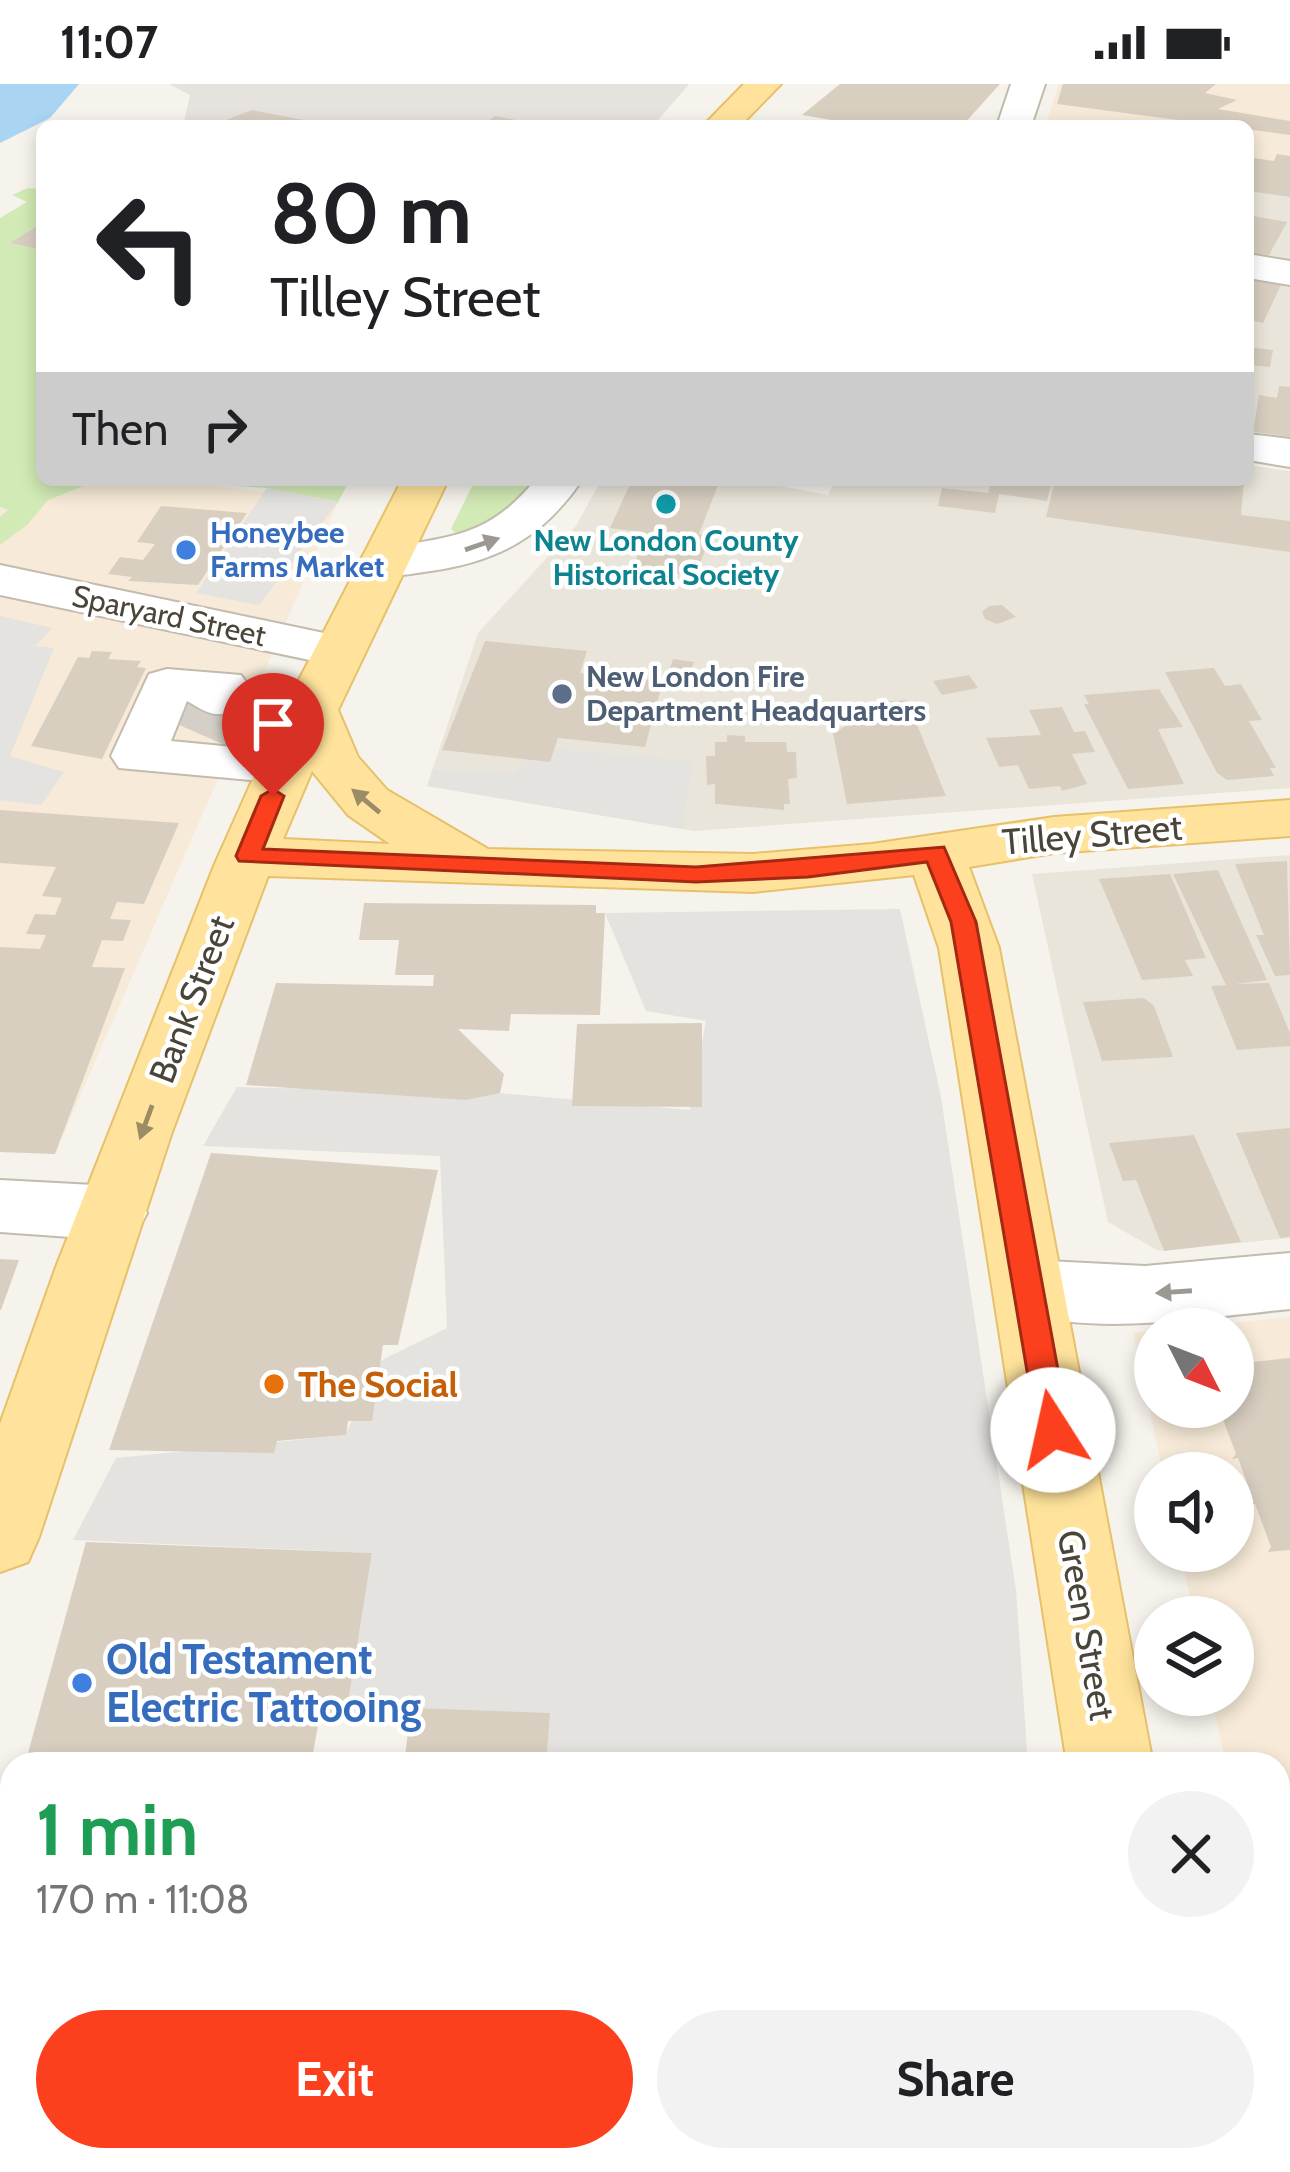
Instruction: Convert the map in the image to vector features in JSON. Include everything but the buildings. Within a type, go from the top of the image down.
[{"type":"main road","points":[[726,120],[764,84]]},
{"type":"main road","name":"Bank Street","points":[[0,1537],[113,1213],[248,856],[338,651],[422,486]]},
{"type":"main road","points":[[311,709],[330,762],[377,812],[435,845],[508,869]]},
{"type":"main road","name":"Tilley Street","points":[[248,856],[508,869],[753,873],[1054,835],[1290,818]]},
{"type":"main road","name":"Green Street","points":[[935,853],[964,922],[1108,1752]]},
{"type":"street","points":[[1016,120],[1028,84]]},
{"type":"street","points":[[1254,267],[1290,273]]},
{"type":"street","points":[[1254,448],[1290,453]]},
{"type":"street","points":[[382,563],[457,553],[498,540],[530,520],[555,486]]},
{"type":"street","name":"Sparyard Street","points":[[0,580],[338,651]]},
{"type":"street","points":[[224,628],[202,720],[285,766]]},
{"type":"street","points":[[0,1206],[113,1213]]},
{"type":"street","points":[[1028,1288],[1145,1294],[1290,1281]]},
{"type":"shaded area","points":[[169,84],[689,84],[658,120],[184,120],[190,95]]},
{"type":"shaded area","points":[[1059,84],[1290,84],[1290,197],[1254,192],[1254,120],[1047,120]]},
{"type":"shaded area","points":[[1254,192],[1290,197],[1290,259],[1254,253]]},
{"type":"shaded area","points":[[1254,280],[1290,287],[1290,436],[1254,431]]},
{"type":"shaded area","points":[[1254,466],[1290,471],[1290,788],[694,831],[427,786],[478,633],[576,526],[598,486],[782,486],[828,495],[832,486],[1254,486]]},
{"type":"shaded area","points":[[0,477],[36,486],[219,486],[338,502],[55,1154],[0,1152]]},
{"type":"shaded area","points":[[267,488],[338,502],[259,605],[196,593]]},
{"type":"shaded area","points":[[0,616],[53,628],[35,646],[54,648],[10,756],[64,772],[41,805],[0,800]]},
{"type":"shaded area","points":[[530,747],[693,761],[682,829],[427,786],[433,769],[516,774]]},
{"type":"shaded area","points":[[1290,855],[1290,1238],[1159,1251],[1108,1222],[1032,874]]},
{"type":"shaded area","points":[[900,909],[941,1097],[1016,1590],[1027,1752],[538,1752],[549,1713],[345,1721],[372,1553],[73,1540],[116,1458],[345,1435],[382,1360],[447,1328],[440,1156],[203,1146],[237,1087],[500,1093],[690,1110],[706,1021],[646,1011],[605,913]]},
{"type":"shaded area","points":[[1290,1317],[1290,1752],[1223,1752],[1216,1716],[1254,1716],[1254,1596],[1190,1596],[1185,1572],[1254,1572],[1254,1452],[1158,1452],[1153,1428],[1254,1428],[1254,1321]]},
{"type":"green space","points":[[36,189],[36,226],[11,243],[36,249],[36,486],[84,486],[48,500],[28,524],[0,545],[0,517],[8,510],[0,507],[0,218],[27,202],[12,195]]},
{"type":"green space","points":[[234,486],[347,486],[338,502]]},
{"type":"green space","points":[[472,486],[530,486],[502,520],[457,534],[451,529]]},
{"type":"water","points":[[0,84],[79,84],[50,118],[36,120],[36,125],[0,143]]},
{"type":"tunnel","points":[[202,735],[217,701]]},
{"type":"place","name":"New London County Historical Society","points":[[666,504]]},
{"type":"place","name":"Honeybee Farms Market","points":[[186,550]]},
{"type":"place","name":"New London Fire Department Headquarters","points":[[562,694]]},
{"type":"place","name":"The Social","points":[[274,1384]]},
{"type":"place","name":"Old Testament Electric Tattooing","points":[[82,1683]]},
{"type":"route","points":[[273,796],[248,856],[696,874],[808,869],[935,853],[964,922],[1053,1430]]}]
